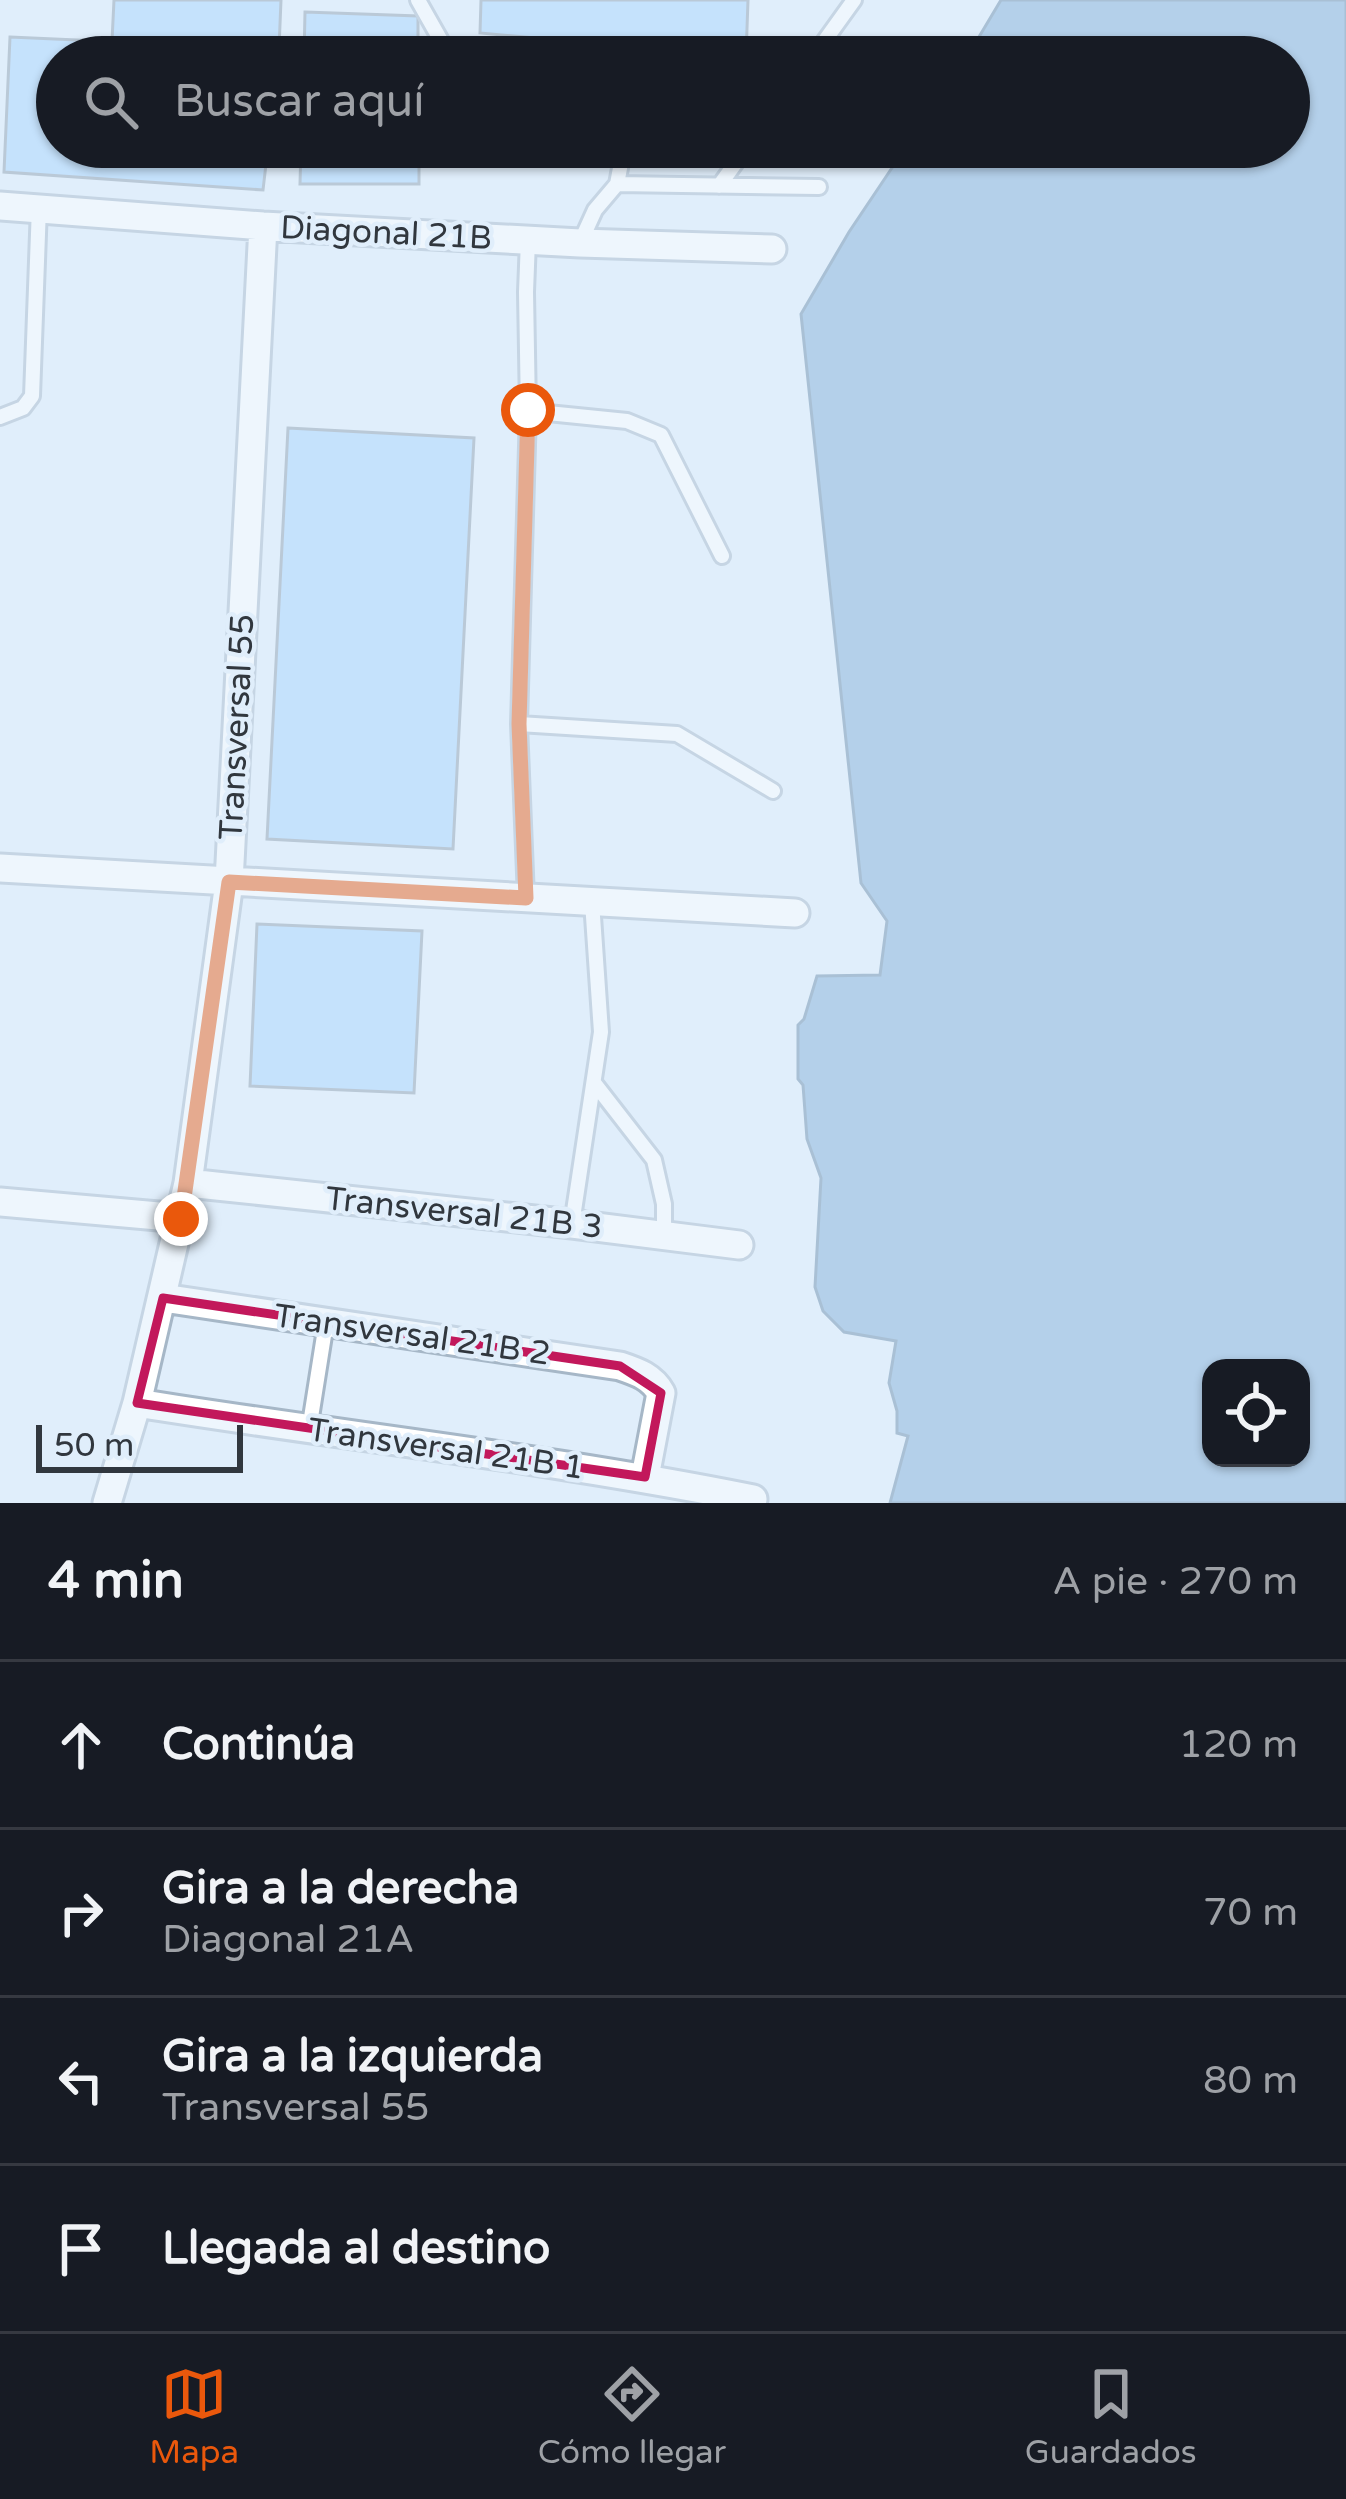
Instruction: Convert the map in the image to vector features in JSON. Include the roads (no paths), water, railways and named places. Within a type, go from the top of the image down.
[{"type":"street","name":"Diagonal 21B","points":[[0,206],[263,226],[772,249]]},
{"type":"street","name":"Transversal 55","points":[[107,1503],[137,1402],[188,1184],[229,882],[263,226]]},
{"type":"street","points":[[0,868],[795,913]]},
{"type":"street","name":"Transversal 21B 3","points":[[188,1184],[739,1245]]},
{"type":"street","points":[[0,1202],[181,1219]]},
{"type":"street","name":"Transversal 21B 2","points":[[163,1298],[620,1366],[643,1374],[661,1393],[645,1477]]},
{"type":"street","name":"Transversal 21B 1","points":[[137,1402],[645,1477],[753,1499]]},
{"type":"lane","points":[[418,0],[438,36]]},
{"type":"lane","points":[[828,36],[854,0]]},
{"type":"lane","points":[[580,243],[595,210],[617,184],[620,168]]},
{"type":"lane","points":[[719,186],[732,168]]},
{"type":"lane","points":[[617,184],[819,187]]},
{"type":"lane","points":[[0,417],[23,408],[32,396],[39,207]]},
{"type":"lane","points":[[526,898],[519,724],[528,240]]},
{"type":"lane","points":[[528,410],[627,421],[661,435],[722,556]]},
{"type":"lane","points":[[519,724],[677,734],[773,791]]},
{"type":"lane","points":[[572,1223],[601,1032],[592,902]]},
{"type":"lane","points":[[595,1084],[654,1160],[664,1204],[664,1235]]},
{"type":"lane","points":[[309,1430],[326,1323]]},
{"type":"water","points":[[1001,0],[1346,0],[1346,1503],[890,1503],[908,1436],[897,1433],[889,1383],[896,1341],[844,1332],[823,1311],[815,1287],[821,1178],[807,1139],[803,1085],[798,1079],[798,1025],[817,976],[880,975],[887,921],[861,883],[801,314],[892,168],[1310,168],[1310,36],[980,36]]}]
